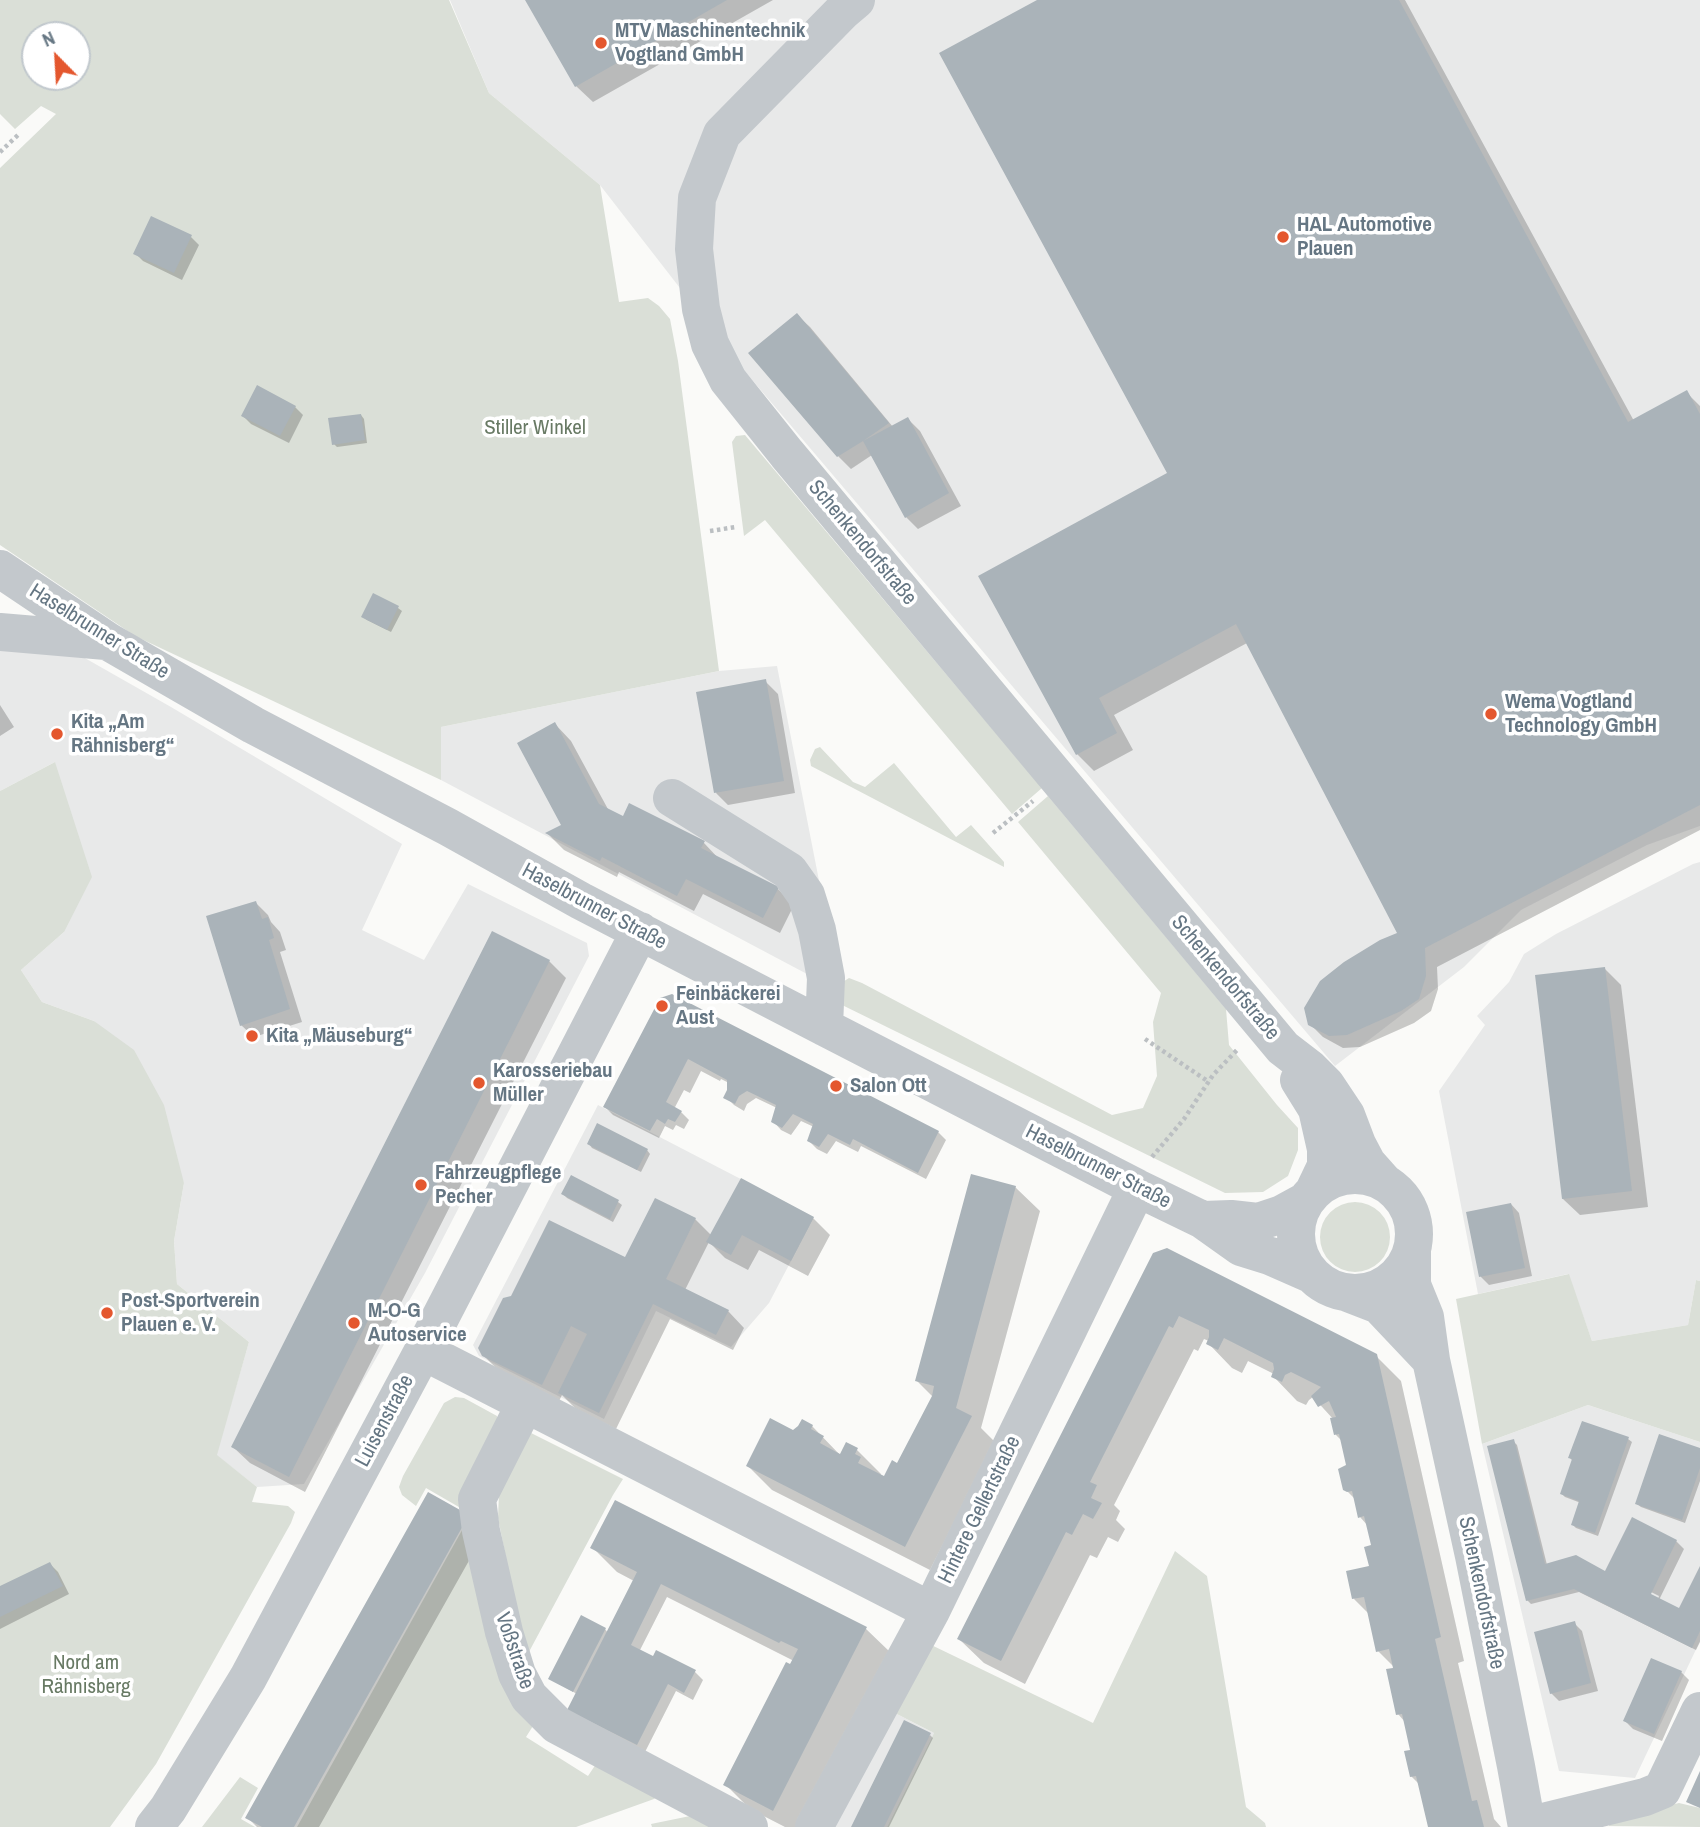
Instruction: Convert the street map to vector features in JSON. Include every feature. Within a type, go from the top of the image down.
[{"type":"street","name":"Schenkendorfstraße","points":[[856,0],[722,134],[696,198],[694,249],[701,309],[710,344],[728,380],[787,454],[1283,1048],[1326,1085],[1346,1115],[1367,1163],[1383,1181],[1399,1193],[1410,1211],[1415,1231],[1412,1285],[1425,1317],[1431,1360],[1474,1556],[1527,1826]]},
{"type":"street","name":"Haselbrunner Straße","points":[[0,569],[109,642],[253,725],[448,827],[581,901],[824,1027],[1142,1175],[1241,1247],[1311,1274]]},
{"type":"street","points":[[0,632],[109,642]]},
{"type":"street","points":[[672,798],[789,872],[806,895],[817,930],[826,978],[824,1027]]},
{"type":"street","name":"Luisenstraße","points":[[154,1827],[248,1678],[423,1351],[640,931]]},
{"type":"street","name":"Schenkendorfstraße","points":[[1283,1048],[1293,1071],[1317,1109],[1326,1149],[1326,1166],[1297,1220],[1295,1239],[1300,1258],[1311,1274]]},
{"type":"street","points":[[1310,1195],[1330,1179],[1348,1174],[1366,1175],[1383,1181]]},
{"type":"street","name":"Hintere Gellertstraße","points":[[814,1827],[931,1611],[1142,1175]]},
{"type":"street","name":"Haselbrunner Straße","points":[[1203,1220],[1258,1222],[1282,1214],[1310,1195]]},
{"type":"street","points":[[1348,1293],[1369,1292],[1388,1284],[1403,1270],[1412,1251]]},
{"type":"street","points":[[1311,1274],[1334,1290],[1379,1305],[1431,1360]]},
{"type":"street","points":[[423,1351],[931,1611]]},
{"type":"street","name":"Voßstraße","points":[[525,1404],[477,1499],[481,1531],[504,1632],[517,1674],[529,1697],[557,1725],[749,1827]]},
{"type":"street","points":[[1527,1826],[1646,1797],[1662,1790],[1700,1711]]},
{"type":"path","points":[[0,152],[18,135]]},
{"type":"path","points":[[710,531],[736,527]]},
{"type":"path","points":[[992,833],[1060,780]]},
{"type":"path","points":[[1144,1039],[1209,1082]]},
{"type":"path","points":[[1142,1175],[1213,1075],[1235,1052]]},
{"type":"shaded area","points":[[450,0],[1700,0],[1700,826],[1647,845],[1521,910],[1464,967],[1335,1066],[742,368],[600,185],[489,93]]},
{"type":"shaded area","points":[[0,638],[76,653],[402,844],[362,930],[424,960],[468,884],[587,943],[589,956],[425,1273],[304,1484],[257,1487],[216,1455],[249,1342],[177,1284],[174,1241],[184,1183],[94,1021],[42,1002],[21,970],[64,932],[55,762],[0,791]]},
{"type":"shaded area","points":[[777,666],[823,901],[807,974],[441,780],[441,727],[719,671]]},
{"type":"shaded area","points":[[1700,862],[1700,1281],[1696,1280],[1688,1325],[1592,1341],[1568,1274],[1478,1294],[1439,1091],[1485,1025],[1477,1016],[1509,982],[1524,954],[1556,934]]},
{"type":"shaded area","points":[[598,1105],[814,1217],[769,1303],[731,1347],[656,1311],[604,1419],[479,1356],[473,1345]]},
{"type":"shaded area","points":[[1588,1405],[1700,1442],[1700,1641],[1635,1778],[1559,1771],[1482,1444]]},
{"type":"shaded area","points":[[889,1710],[934,1733],[887,1827],[831,1827]]},
{"type":"green space","name":"Stiller Winkel","points":[[0,0],[449,0],[489,93],[600,185],[619,302],[648,298],[670,319],[678,361],[719,671],[441,727],[441,780],[135,636],[0,545],[0,168],[56,114],[41,106],[15,129],[0,114]]},
{"type":"green space","points":[[745,435],[1042,788],[1012,814],[765,520],[744,536],[732,442],[736,436]]},
{"type":"green space","points":[[820,747],[853,782],[865,787],[894,763],[956,837],[971,825],[1004,862],[1004,867],[811,766],[810,760],[815,749]]},
{"type":"green space","name":"Nord am Rähnisberg","points":[[55,762],[92,877],[64,932],[21,970],[42,1002],[94,1021],[134,1050],[164,1105],[184,1183],[174,1241],[177,1284],[249,1342],[217,1455],[257,1487],[252,1502],[288,1506],[295,1512],[156,1764],[110,1827],[0,1827],[0,791]]},
{"type":"green space","points":[[1048,796],[1226,1009],[1229,1045],[1298,1128],[1298,1150],[1288,1176],[1263,1192],[1225,1193],[840,1004],[838,985],[849,978],[1112,1115],[1143,1108],[1157,1076],[1153,1022],[1161,993],[1018,822]]},
{"type":"green space","points":[[1348,1202],[1362,1202],[1375,1207],[1385,1217],[1390,1237],[1385,1257],[1375,1267],[1362,1272],[1348,1272],[1335,1267],[1325,1257],[1320,1244],[1320,1230],[1325,1217],[1335,1207]]},
{"type":"green space","points":[[1569,1274],[1592,1341],[1688,1325],[1696,1280],[1700,1281],[1700,1442],[1588,1405],[1482,1444],[1456,1299]]},
{"type":"green space","points":[[455,1397],[464,1398],[497,1416],[497,1424],[485,1453],[538,1718],[526,1737],[588,1776],[600,1758],[657,1796],[576,1827],[297,1827],[471,1514],[426,1488],[416,1506],[402,1495],[399,1487],[444,1403]]},
{"type":"green space","points":[[523,1429],[623,1479],[523,1663],[497,1540],[499,1494]]},
{"type":"green space","points":[[1175,1551],[1207,1576],[1246,1807],[1265,1823],[1266,1827],[887,1827],[934,1733],[889,1710],[923,1641],[1093,1723]]},
{"type":"green space","points":[[240,1777],[258,1788],[241,1819],[255,1827],[202,1827]]},
{"type":"green space","points":[[1679,1803],[1700,1808],[1700,1827],[1609,1826],[1610,1820]]},
{"type":"green space","points":[[695,1815],[724,1827],[652,1827],[651,1824]]},
{"type":"building","name":"MTV Maschinentechnik Vogtland GmbH","points":[[525,0],[727,0],[575,87]]},
{"type":"building","points":[[1037,0],[1399,0],[1628,422],[1687,390],[1700,414],[1700,805],[1425,948],[1426,976],[1419,999],[1401,1011],[1347,1035],[1329,1036],[1308,1025],[1304,1008],[1320,981],[1344,962],[1397,933],[1236,624],[1099,698],[1117,733],[1076,755],[978,576],[1167,473],[939,53]]},
{"type":"building","points":[[151,216],[192,235],[174,273],[133,254]]},
{"type":"building","points":[[797,313],[889,423],[837,457],[748,353]]},
{"type":"building","points":[[257,385],[296,406],[280,436],[241,416]]},
{"type":"building","points":[[361,414],[365,440],[332,445],[328,418]]},
{"type":"building","points":[[908,417],[949,493],[905,518],[863,441]]},
{"type":"building","points":[[373,593],[399,606],[387,630],[361,617]]},
{"type":"building","points":[[766,679],[784,781],[714,793],[696,692]]},
{"type":"building","points":[[555,722],[599,804],[623,816],[629,803],[705,841],[701,848],[779,887],[763,918],[686,879],[677,896],[602,857],[600,861],[545,833],[561,825],[517,743]]},
{"type":"building","points":[[256,901],[262,919],[268,917],[274,938],[269,940],[290,1009],[240,1026],[206,916]]},
{"type":"building","points":[[492,931],[550,960],[289,1477],[231,1447]]},
{"type":"building","points":[[1605,967],[1632,1191],[1562,1199],[1535,975]]},
{"type":"building","points":[[672,994],[939,1131],[918,1173],[853,1139],[850,1145],[828,1134],[819,1147],[807,1141],[813,1124],[793,1114],[782,1128],[771,1122],[776,1105],[747,1091],[739,1096],[735,1104],[723,1098],[727,1090],[727,1080],[688,1059],[666,1102],[682,1111],[675,1122],[668,1119],[665,1124],[657,1119],[650,1131],[603,1107],[660,998]]},
{"type":"building","points":[[597,1123],[648,1149],[637,1170],[587,1144]]},
{"type":"building","points":[[971,1174],[1016,1186],[956,1408],[972,1416],[905,1547],[746,1466],[770,1418],[793,1430],[802,1419],[813,1425],[811,1429],[824,1436],[820,1443],[840,1454],[846,1442],[858,1448],[855,1454],[861,1457],[858,1463],[884,1476],[892,1460],[897,1463],[932,1396],[934,1386],[915,1381]]},
{"type":"building","points":[[571,1175],[619,1200],[610,1219],[561,1194]]},
{"type":"building","points":[[741,1178],[814,1217],[791,1261],[742,1235],[731,1255],[706,1242]]},
{"type":"building","points":[[655,1198],[696,1218],[666,1279],[729,1310],[716,1335],[653,1304],[599,1413],[558,1393],[587,1334],[571,1326],[542,1385],[482,1356],[478,1348],[503,1298],[511,1296],[549,1220],[625,1257]]},
{"type":"building","points":[[1511,1203],[1525,1268],[1479,1277],[1466,1212]]},
{"type":"building","points":[[1167,1248],[1377,1354],[1441,1637],[1435,1639],[1472,1801],[1477,1800],[1484,1827],[1428,1827],[1416,1776],[1410,1777],[1404,1751],[1410,1750],[1402,1714],[1396,1715],[1386,1669],[1393,1668],[1389,1649],[1376,1652],[1364,1597],[1352,1599],[1346,1571],[1369,1566],[1364,1547],[1371,1545],[1364,1516],[1358,1518],[1352,1491],[1343,1490],[1338,1469],[1346,1465],[1339,1434],[1334,1435],[1330,1418],[1336,1417],[1329,1401],[1318,1407],[1311,1396],[1321,1387],[1291,1372],[1285,1375],[1282,1382],[1271,1377],[1273,1363],[1224,1338],[1218,1350],[1206,1344],[1209,1330],[1179,1316],[1173,1328],[1169,1326],[1090,1482],[1097,1485],[1091,1498],[1102,1503],[1093,1519],[1083,1514],[1072,1535],[1066,1532],[1001,1661],[957,1639],[1153,1253]]},
{"type":"building","points":[[1582,1421],[1629,1437],[1595,1533],[1571,1525],[1579,1501],[1560,1494],[1572,1459],[1568,1458]]},
{"type":"building","points":[[1659,1434],[1700,1448],[1700,1468],[1682,1520],[1635,1504]]},
{"type":"building","points":[[1514,1439],[1545,1564],[1576,1555],[1605,1571],[1632,1517],[1677,1540],[1651,1594],[1679,1608],[1700,1566],[1700,1631],[1692,1648],[1574,1589],[1526,1601],[1487,1446]]},
{"type":"building","points":[[428,1492],[469,1515],[294,1827],[262,1827],[245,1818]]},
{"type":"building","points":[[615,1500],[867,1627],[773,1811],[723,1785],[786,1662],[790,1664],[798,1649],[781,1641],[779,1643],[661,1584],[631,1645],[653,1656],[656,1650],[696,1670],[684,1693],[668,1684],[637,1745],[567,1710],[637,1572],[590,1548]]},
{"type":"building","points":[[50,1562],[63,1586],[0,1617],[0,1586]]},
{"type":"building","points":[[581,1615],[606,1628],[573,1692],[548,1679]]},
{"type":"building","points":[[1575,1621],[1591,1683],[1550,1694],[1534,1632]]},
{"type":"building","points":[[1651,1658],[1682,1671],[1654,1734],[1623,1721]]},
{"type":"building","points":[[904,1720],[931,1733],[884,1827],[851,1827]]},
{"type":"building","points":[[1700,1771],[1700,1808],[1686,1802]]},
{"type":"place","name":"MTV Maschinentechnik Vogtland GmbH","points":[[601,43]]},
{"type":"place","name":"HAL Automotive Plauen","points":[[1283,237]]},
{"type":"place","name":"Wema Vogtland Technology GmbH","points":[[1491,714]]},
{"type":"place","name":"Kita „Am Rähnisberg“","points":[[57,734]]},
{"type":"place","name":"Feinbäckerei Aust","points":[[662,1006]]},
{"type":"place","name":"Kita „Mäuseburg“","points":[[252,1036]]},
{"type":"place","name":"Karosseriebau Müller","points":[[479,1083]]},
{"type":"place","name":"Salon Ott","points":[[836,1086]]},
{"type":"place","name":"Fahrzeugpflege Pecher","points":[[421,1185]]},
{"type":"place","name":"Post-Sportverein Plauen e. V.","points":[[107,1313]]},
{"type":"place","name":"M-O-G Autoservice","points":[[354,1323]]}]
